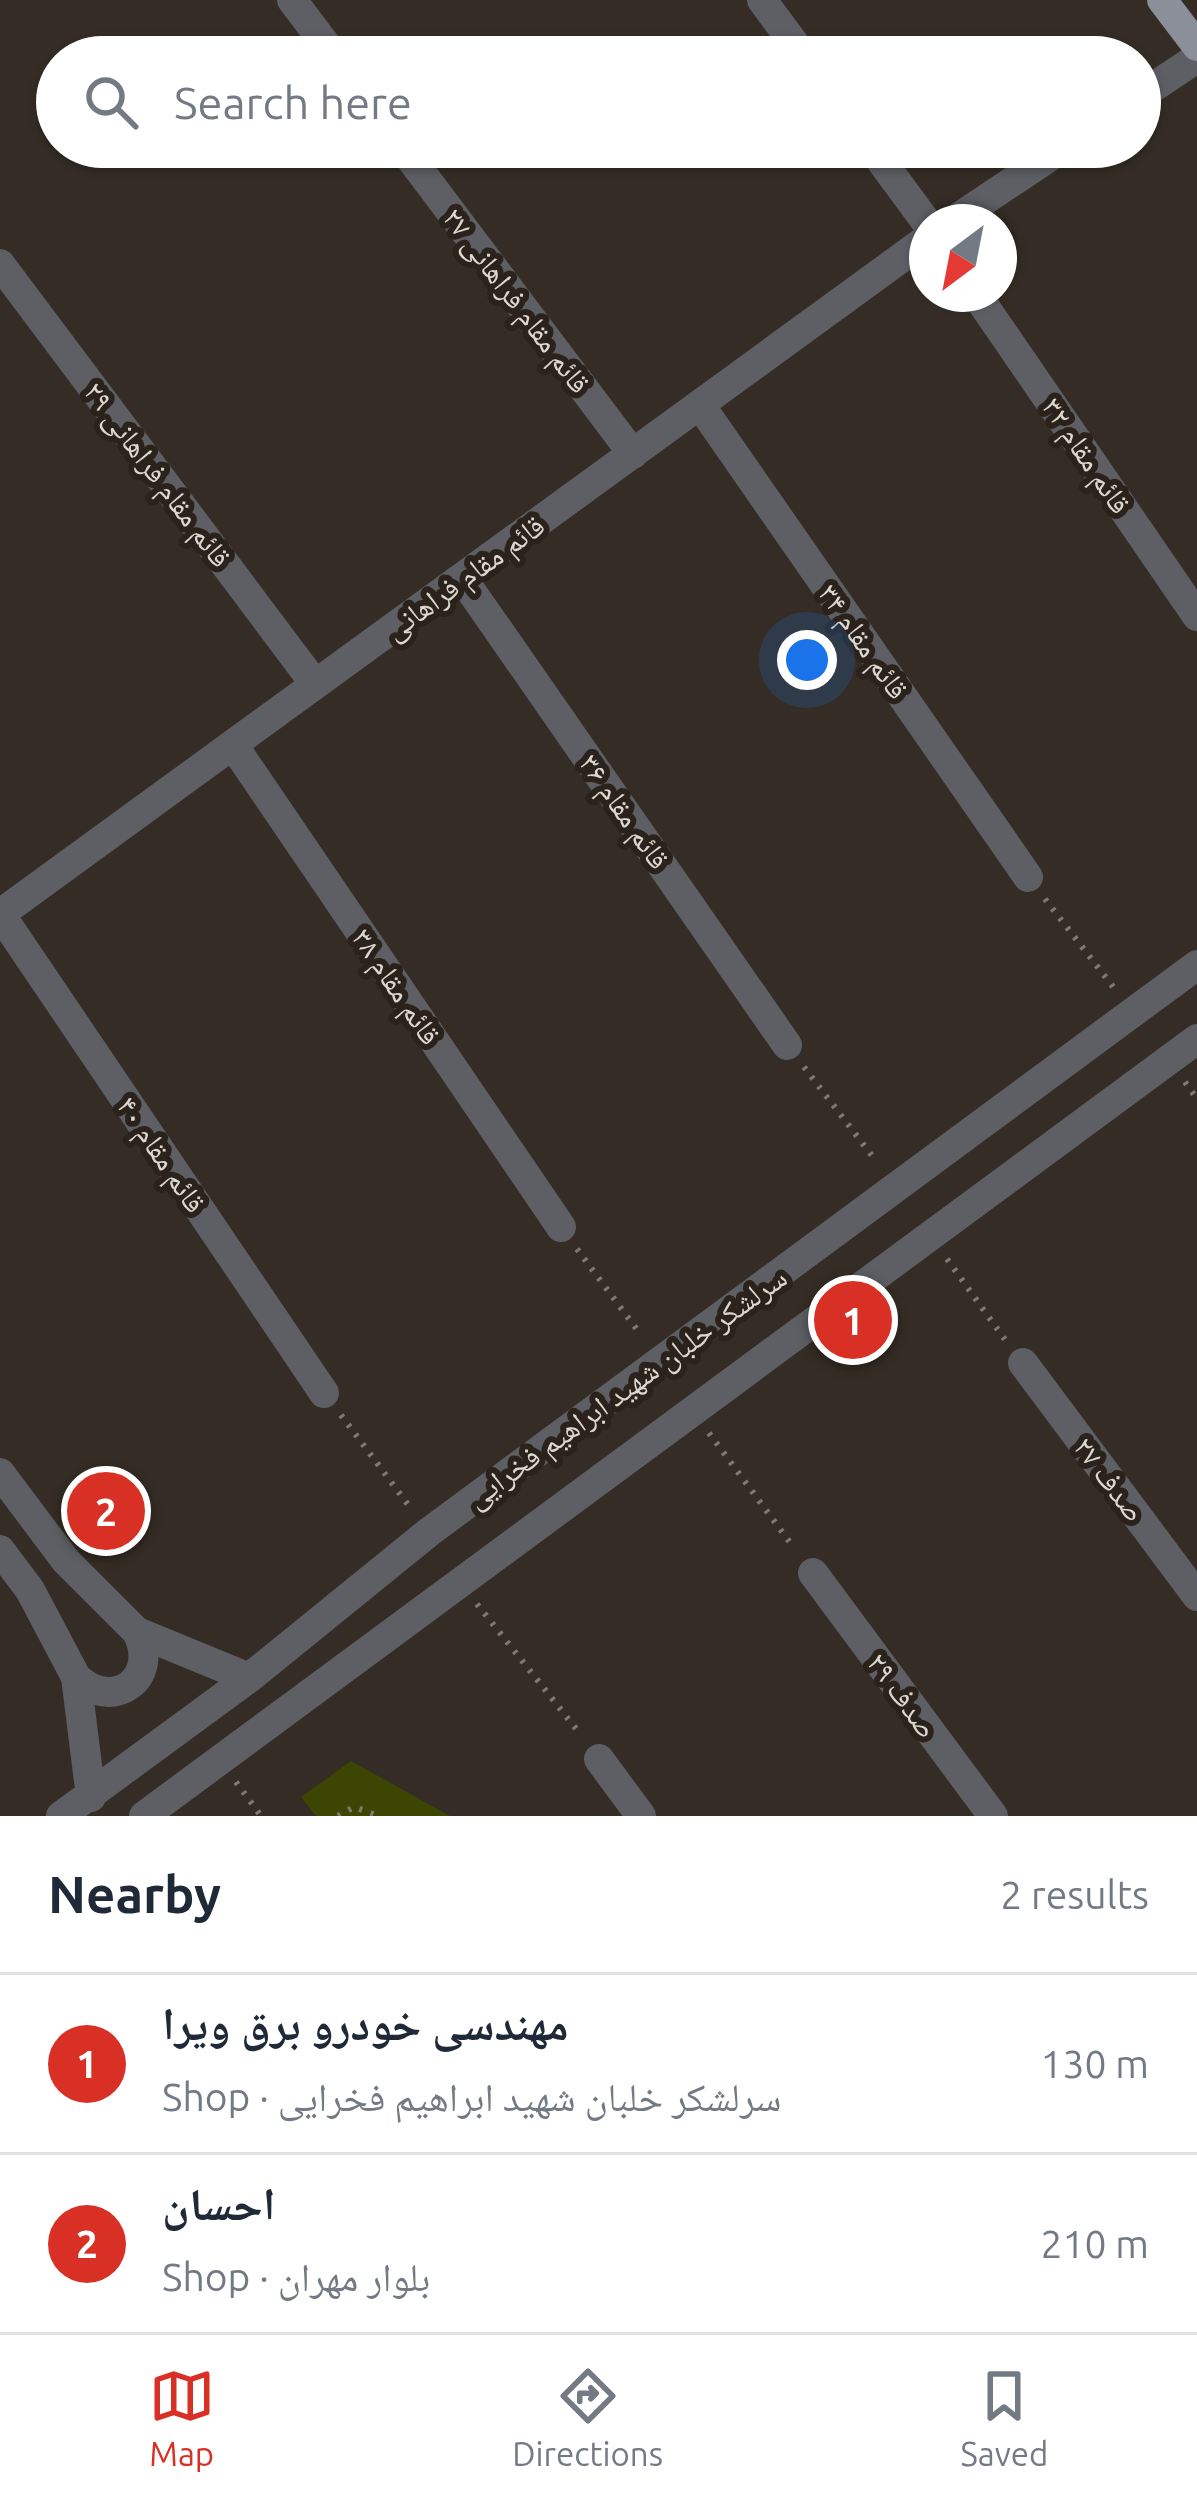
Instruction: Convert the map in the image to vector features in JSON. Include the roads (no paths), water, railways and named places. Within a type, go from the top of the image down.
[{"type":"main road","points":[[1162,0],[1197,46]]},
{"type":"street","points":[[292,0],[319,36]]},
{"type":"street","points":[[762,0],[789,36]]},
{"type":"street","points":[[1161,82],[1197,58]]},
{"type":"street","name":"قائم مقام فراهانی ۲۷","points":[[418,168],[633,454]]},
{"type":"street","points":[[886,168],[913,204]]},
{"type":"street","points":[[979,204],[1033,168]]},
{"type":"street","name":"قائم مقام فراهانی","points":[[0,914],[909,252]]},
{"type":"street","name":"قائم مقام فراهانی ۲۹","points":[[0,264],[315,685]]},
{"type":"street","name":"قائم مقام ۳۲","points":[[988,312],[1197,616]]},
{"type":"street","name":"قائم مقام ۳۴","points":[[700,405],[1028,877]]},
{"type":"street","name":"قائم مقام ۳۶","points":[[462,578],[787,1045]]},
{"type":"street","name":"قائم مقام ۳۸","points":[[232,745],[560,1227]]},
{"type":"street","name":"قائم مقام ۴۰","points":[[0,914],[324,1393]]},
{"type":"street","name":"سرلشکر خلبان شهید ابراهیم فخرایی","points":[[61,1816],[249,1678],[429,1532],[1197,965]]},
{"type":"street","name":"سرلشکر خلبان شهید ابراهیم فخرایی","points":[[143,1816],[1197,1039]]},
{"type":"street","name":"صدف ۲۷","points":[[1023,1363],[1197,1596]]},
{"type":"street","points":[[0,1473],[65,1561],[137,1632],[249,1678]]},
{"type":"street","points":[[0,1550],[30,1590],[76,1677],[91,1797]]},
{"type":"street","name":"صدف ۲۹","points":[[813,1574],[993,1816]]},
{"type":"street","points":[[76,1677],[95,1691],[130,1686],[145,1654],[137,1632]]},
{"type":"street","points":[[599,1759],[641,1816]]},
{"type":"place","name":"مهندسی خودرو برق ویرا‌","points":[[853,1320]]},
{"type":"place","name":"احسان","points":[[106,1511]]}]
